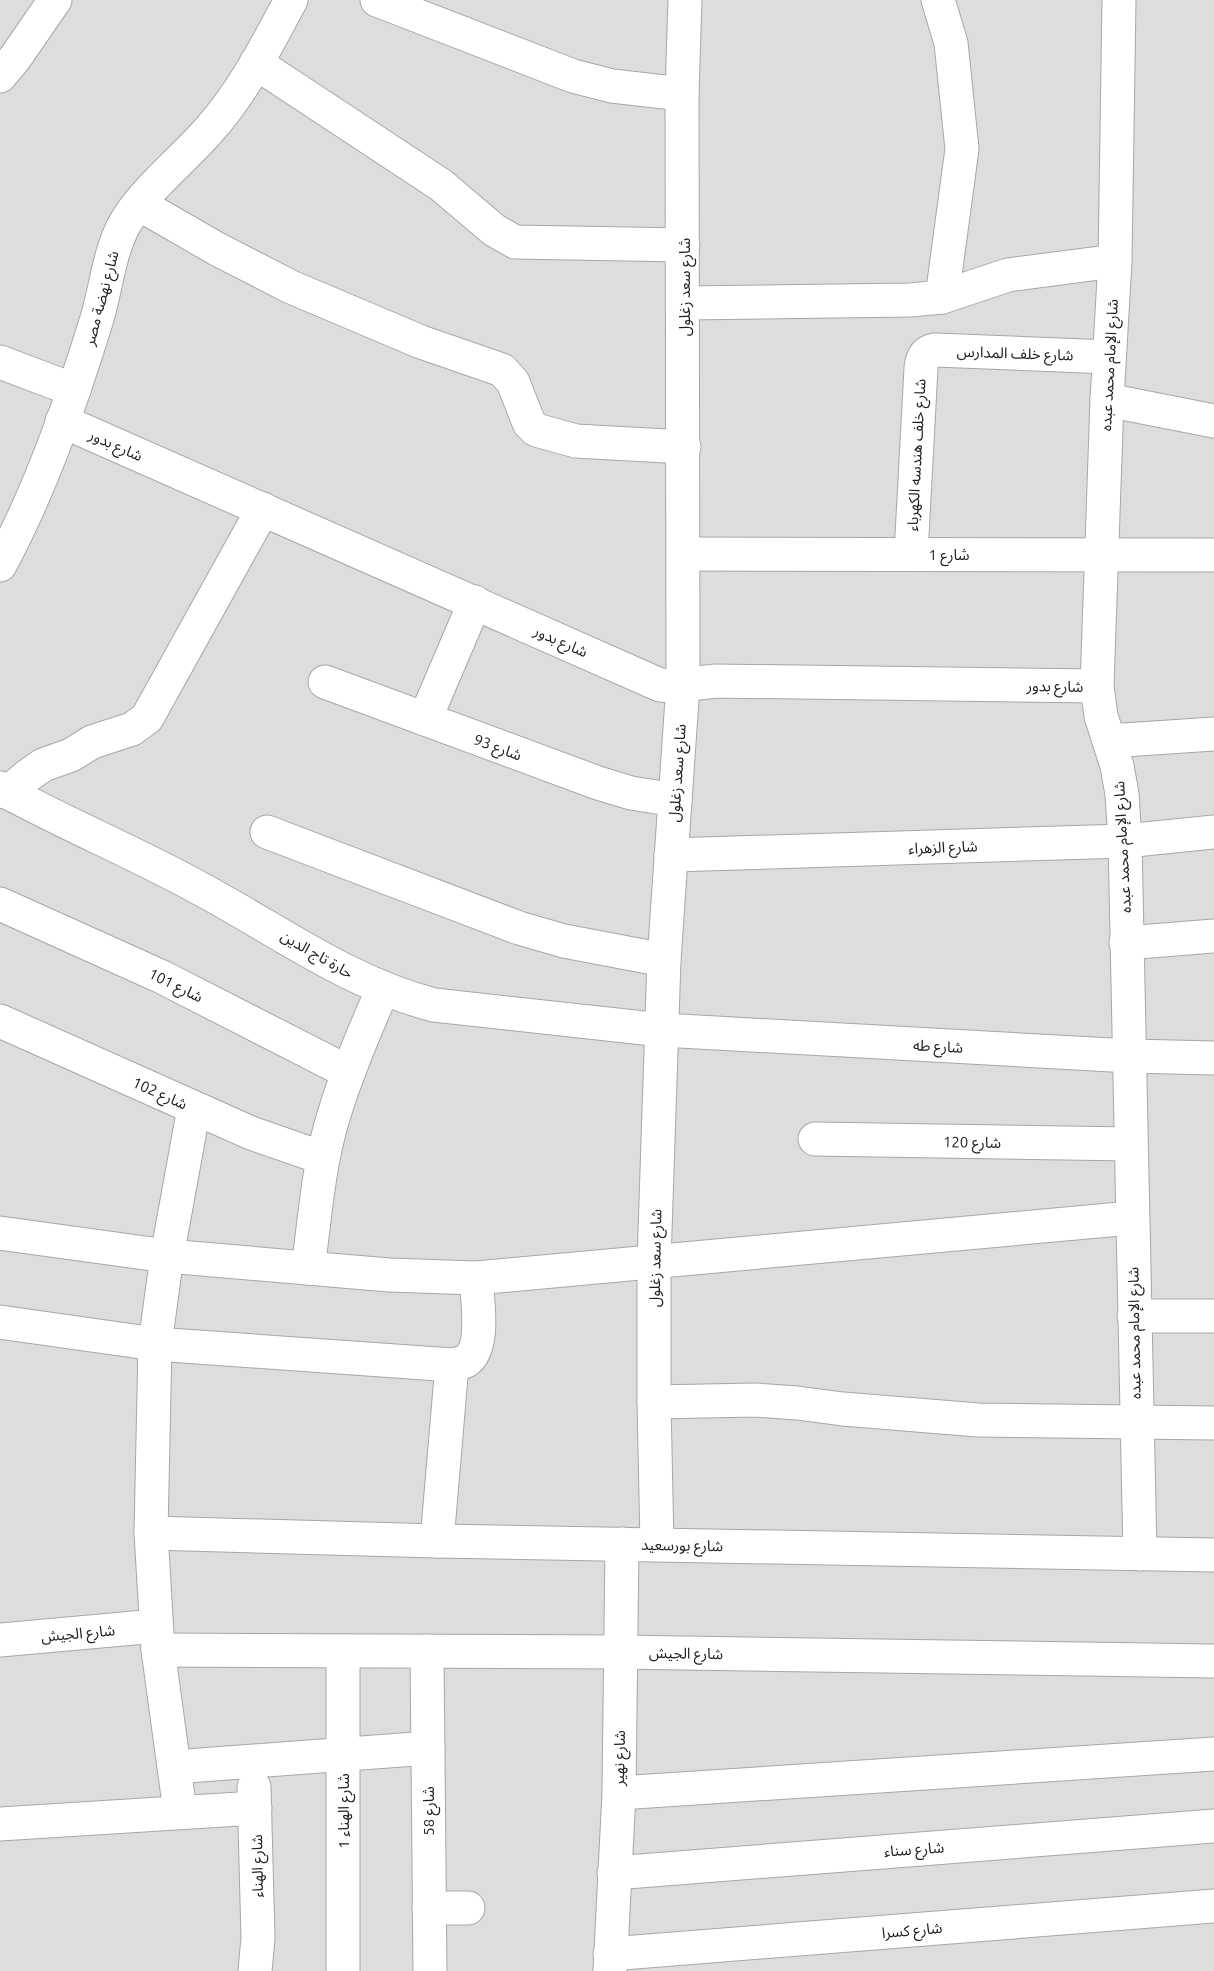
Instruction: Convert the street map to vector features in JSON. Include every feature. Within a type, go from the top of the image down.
[{"type":"street","points":[[0,76],[55,0]]},
{"type":"street","name":"شارع نهضة مصر","points":[[0,565],[28,508],[74,390],[101,305],[115,245],[125,224],[139,204],[210,129],[236,94],[291,0]]},
{"type":"street","points":[[377,0],[573,76],[612,86],[682,94]]},
{"type":"street","name":"شارع سعد زغلول","points":[[657,1545],[654,1262],[664,960],[684,685],[682,94],[685,0]]},
{"type":"street","points":[[938,0],[951,43],[962,149],[942,297]]},
{"type":"street","name":"شارع الإمام محمد عبده","points":[[1119,0],[1115,261],[1107,400],[1097,686],[1101,716],[1117,766],[1122,794],[1125,841],[1131,1218],[1140,1554]]},
{"type":"street","points":[[256,63],[441,185],[494,230],[515,242],[683,245]]},
{"type":"street","points":[[139,204],[217,249],[291,287],[421,342],[502,370],[513,382],[529,423],[536,430],[576,441],[684,447]]},
{"type":"street","points":[[684,303],[910,300],[942,297],[1008,275],[1115,261]]},
{"type":"street","name":"شارع خلف المدارس","points":[[924,356],[929,351],[935,350],[1109,357]]},
{"type":"street","name":"شارع خلف هندسه الكهرباء","points":[[911,554],[921,368],[924,356]]},
{"type":"street","points":[[0,362],[74,390]]},
{"type":"street","points":[[1107,400],[1214,421]]},
{"type":"street","name":"شارع بدور","points":[[62,421],[660,685],[716,681],[1097,686]]},
{"type":"street","points":[[4,791],[43,765],[71,755],[92,742],[132,729],[147,718],[262,509]]},
{"type":"street","name":"شارع 1","points":[[684,554],[1214,555]]},
{"type":"street","points":[[424,719],[475,603]]},
{"type":"street","name":"شارع 93","points":[[325,682],[598,783],[631,793],[675,800]]},
{"type":"street","points":[[1109,741],[1214,734]]},
{"type":"street","name":"حارة تاج الدين","points":[[4,791],[197,886],[383,990],[460,1009],[662,1030]]},
{"type":"street","points":[[267,831],[519,928],[564,941],[664,960]]},
{"type":"street","name":"شارع الزهراء","points":[[671,855],[1125,841],[1214,832]]},
{"type":"street","name":"شارع 101","points":[[0,904],[162,977],[348,1072]]},
{"type":"street","points":[[1126,943],[1214,936]]},
{"type":"street","points":[[308,1269],[323,1158],[332,1120],[348,1072],[383,990]]},
{"type":"street","name":"شارع 102","points":[[0,1021],[251,1133],[323,1158]]},
{"type":"street","name":"شارع طه","points":[[662,1030],[1130,1056],[1214,1058]]},
{"type":"street","points":[[180,1812],[157,1638],[151,1533],[155,1344],[166,1256],[194,1108]]},
{"type":"street","name":"شارع 120","points":[[815,1139],[1130,1144]]},
{"type":"street","points":[[0,1233],[166,1256],[389,1275],[476,1278],[1131,1218]]},
{"type":"street","points":[[0,1322],[155,1344],[452,1365],[467,1360],[475,1349],[479,1335],[476,1278]]},
{"type":"street","points":[[1134,1316],[1214,1316]]},
{"type":"street","points":[[437,1541],[452,1365]]},
{"type":"street","points":[[654,1402],[755,1400],[978,1420],[1214,1423]]},
{"type":"street","name":"شارع بورسعيد","points":[[151,1533],[437,1541],[1214,1555]]},
{"type":"street","name":"شارع نهير","points":[[610,1963],[619,1793],[622,1544]]},
{"type":"street","name":"شارع الجيش","points":[[0,1640],[157,1638],[343,1651],[621,1652],[1214,1661]]},
{"type":"street","name":"شارع الهناء 1","points":[[343,1651],[343,1971]]},
{"type":"street","name":"شارع 58","points":[[428,1651],[430,1971]]},
{"type":"street","points":[[174,1767],[428,1748]]},
{"type":"street","points":[[619,1793],[1214,1754]]},
{"type":"street","name":"شارع الهناء","points":[[253,1761],[258,1938],[255,1971]]},
{"type":"street","points":[[0,1824],[255,1808]]},
{"type":"street","name":"شارع سناء","points":[[614,1872],[1214,1826]]},
{"type":"street","name":"شارع كسرا","points":[[610,1963],[1214,1906]]},
{"type":"street","points":[[429,1908],[468,1908]]},
{"type":"shaded area","points":[[0,0],[1214,0],[1214,1971],[0,1971]]}]
